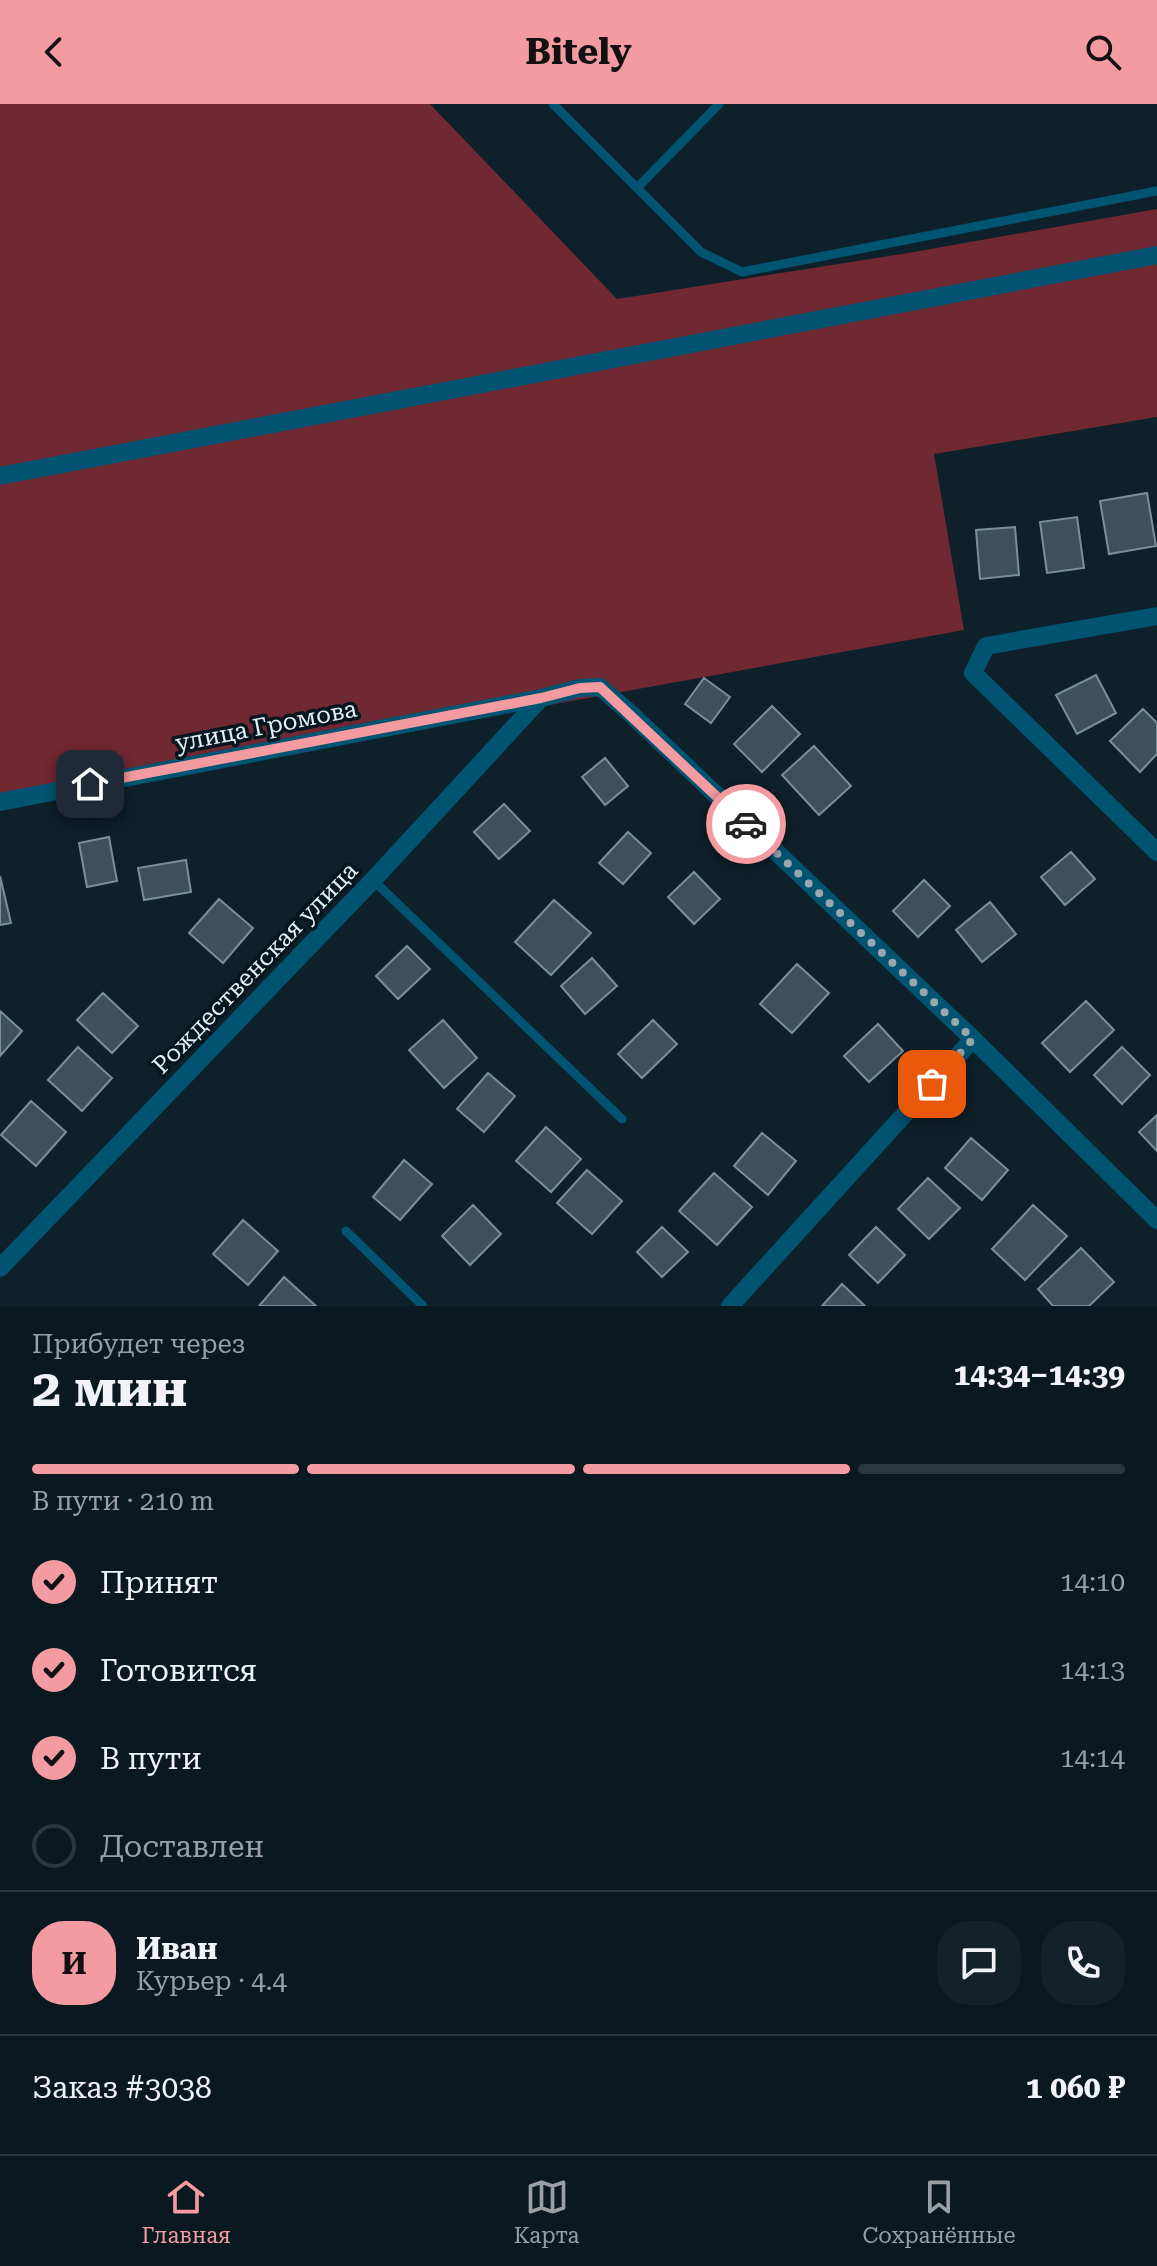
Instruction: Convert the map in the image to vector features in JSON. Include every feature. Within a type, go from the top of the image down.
[{"type":"street","points":[[0,476],[1157,255]]},
{"type":"street","points":[[1157,616],[986,646],[973,673],[1157,852]]},
{"type":"street","name":"улица Громова","points":[[0,802],[580,688],[600,687],[973,1039]]},
{"type":"street","name":"Рождественская улица","points":[[0,1268],[373,880],[541,698]]},
{"type":"street","points":[[730,1306],[973,1039],[1157,1220]]},
{"type":"lane","points":[[553,104],[701,252],[742,272],[1157,191]]},
{"type":"lane","points":[[637,188],[719,104]]},
{"type":"lane","points":[[373,880],[622,1119]]},
{"type":"lane","points":[[346,1231],[423,1306]]},
{"type":"shaded area","points":[[0,104],[430,104],[617,299],[908,253],[1157,209],[1157,417],[934,454],[964,630],[180,772],[0,808]]},
{"type":"building","points":[[1147,493],[1156,546],[1109,554],[1100,501]]},
{"type":"building","points":[[1077,517],[1084,568],[1047,573],[1040,522]]},
{"type":"building","points":[[1015,527],[1019,575],[980,579],[976,530]]},
{"type":"building","points":[[1096,675],[1116,713],[1077,734],[1056,695]]},
{"type":"building","points":[[704,678],[730,697],[711,723],[685,704]]},
{"type":"building","points":[[772,706],[800,734],[762,772],[734,744]]},
{"type":"building","points":[[1143,709],[1157,723],[1157,754],[1140,772],[1110,741]]},
{"type":"building","points":[[814,746],[851,786],[819,815],[782,775]]},
{"type":"building","points":[[605,758],[628,786],[605,805],[582,777]]},
{"type":"building","points":[[504,804],[530,831],[499,859],[474,832]]},
{"type":"building","points":[[628,832],[651,853],[623,884],[599,863]]},
{"type":"building","points":[[109,837],[117,881],[87,887],[79,843]]},
{"type":"building","points":[[1071,852],[1095,879],[1065,905],[1041,877]]},
{"type":"building","points":[[186,860],[191,892],[144,900],[138,868]]},
{"type":"building","points":[[694,872],[720,899],[694,924],[668,897]]},
{"type":"building","points":[[0,876],[11,923],[0,925]]},
{"type":"building","points":[[924,880],[950,906],[918,937],[893,911]]},
{"type":"building","points":[[219,899],[253,928],[223,963],[189,933]]},
{"type":"building","points":[[554,900],[591,933],[551,975],[515,942]]},
{"type":"building","points":[[990,902],[1016,934],[982,962],[956,930]]},
{"type":"building","points":[[407,946],[430,969],[398,999],[376,976]]},
{"type":"building","points":[[592,958],[617,986],[585,1014],[561,986]]},
{"type":"building","points":[[797,964],[829,993],[792,1033],[760,1004]]},
{"type":"building","points":[[103,993],[138,1026],[112,1053],[77,1020]]},
{"type":"building","points":[[1086,1001],[1114,1030],[1070,1072],[1042,1043]]},
{"type":"building","points":[[0,1011],[22,1031],[0,1056]]},
{"type":"building","points":[[443,1020],[477,1058],[444,1088],[409,1050]]},
{"type":"building","points":[[653,1020],[677,1044],[642,1078],[618,1054]]},
{"type":"building","points":[[878,1024],[903,1051],[869,1082],[844,1056]]},
{"type":"building","points":[[78,1047],[112,1078],[82,1111],[48,1080]]},
{"type":"building","points":[[1122,1047],[1150,1075],[1122,1104],[1094,1075]]},
{"type":"building","points":[[488,1073],[515,1096],[484,1132],[457,1109]]},
{"type":"building","points":[[31,1101],[66,1132],[36,1166],[1,1135]]},
{"type":"building","points":[[1157,1115],[1157,1151],[1139,1132]]},
{"type":"building","points":[[546,1127],[581,1159],[551,1192],[516,1161]]},
{"type":"building","points":[[762,1133],[796,1161],[768,1195],[734,1166]]},
{"type":"building","points":[[971,1138],[1008,1170],[982,1200],[945,1168]]},
{"type":"building","points":[[404,1160],[432,1184],[400,1220],[373,1197]]},
{"type":"building","points":[[587,1170],[622,1201],[592,1234],[557,1203]]},
{"type":"building","points":[[714,1173],[752,1207],[717,1245],[679,1211]]},
{"type":"building","points":[[928,1178],[960,1208],[929,1239],[898,1209]]},
{"type":"building","points":[[473,1205],[501,1234],[470,1265],[442,1236]]},
{"type":"building","points":[[1033,1205],[1067,1236],[1025,1280],[992,1249]]},
{"type":"building","points":[[243,1220],[278,1251],[248,1285],[213,1254]]},
{"type":"building","points":[[662,1227],[688,1252],[662,1277],[637,1252]]},
{"type":"building","points":[[876,1227],[905,1255],[878,1283],[849,1255]]},
{"type":"building","points":[[1081,1248],[1114,1282],[1089,1306],[1053,1306],[1038,1289]]},
{"type":"building","points":[[284,1277],[316,1306],[259,1306]]},
{"type":"building","points":[[842,1284],[865,1306],[822,1306]]},
{"type":"way so far","points":[[746,824],[973,1039],[932,1084]]},
{"type":"route","points":[[90,784],[580,688],[600,687],[746,824]]}]
